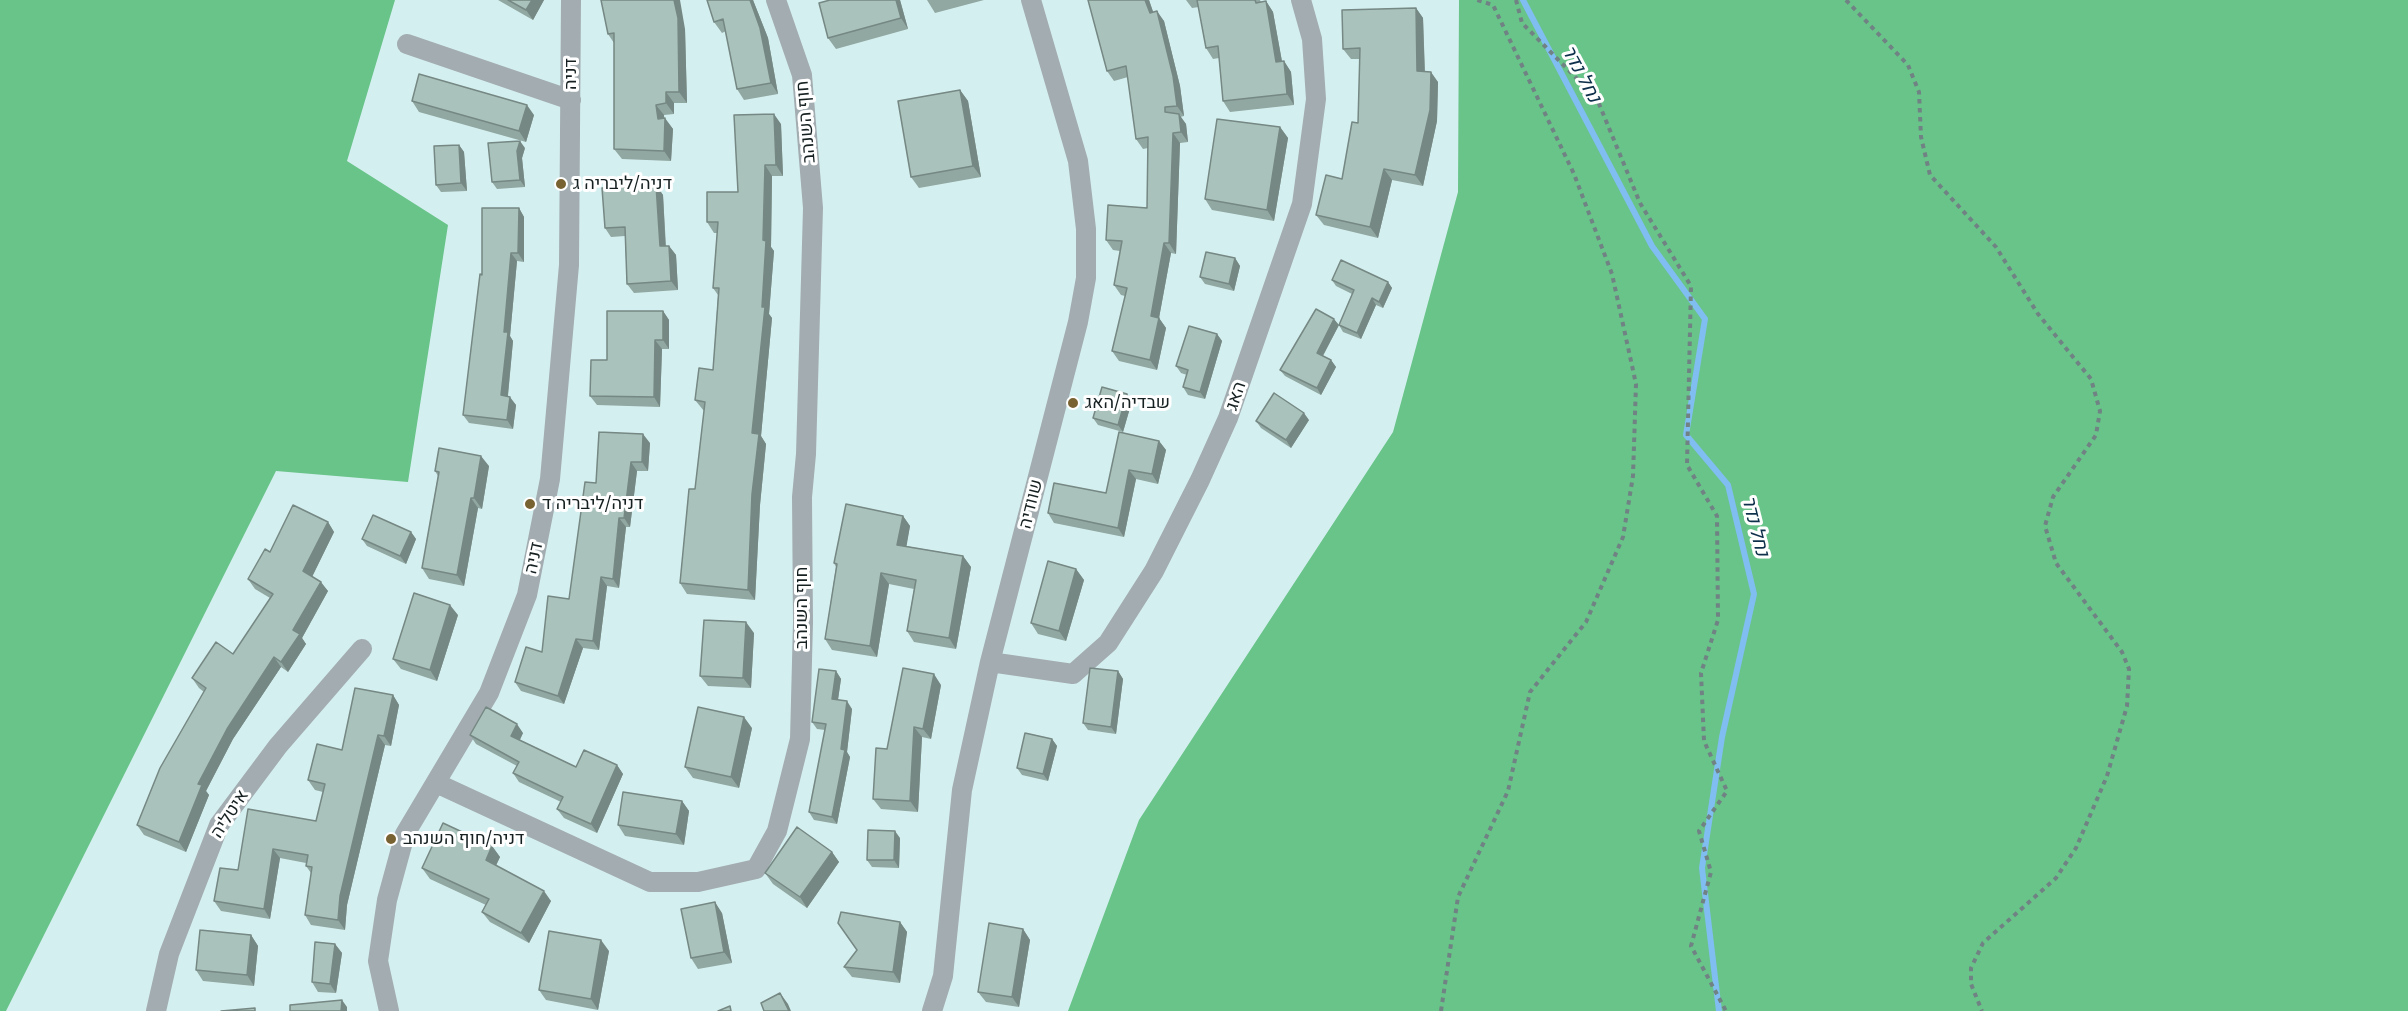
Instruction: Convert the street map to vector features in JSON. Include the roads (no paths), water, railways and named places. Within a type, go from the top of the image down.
[{"type":"street","name":"דניה","points":[[389,1011],[378,961],[387,900],[405,834],[489,693],[527,596],[550,479],[569,265],[570,0]]},
{"type":"street","name":"חוף השנהב","points":[[436,783],[650,882],[698,882],[756,868],[777,831],[800,739],[803,622],[802,497],[806,454],[813,208],[802,75],[777,0]]},
{"type":"street","name":"שוודיה","points":[[932,1011],[943,976],[962,790],[990,662],[1078,322],[1086,278],[1086,229],[1078,161],[1031,0]]},
{"type":"street","name":"האג","points":[[990,662],[1073,674],[1108,643],[1154,571],[1200,480],[1228,418],[1302,204],[1316,99],[1312,39],[1301,0]]},
{"type":"street","points":[[407,44],[571,100]]},
{"type":"street","name":"איטליה","points":[[156,1011],[169,954],[219,825],[278,746],[362,649]]},
{"type":"waterway","name":"נחל נדר","points":[[1523,0],[1652,246],[1705,319],[1686,435],[1728,485],[1754,594],[1722,737],[1702,868],[1719,1011]]},
{"type":"place","name":"דניה/ליבריה ג","points":[[561,184]]},
{"type":"place","name":"שבדיה/האג","points":[[1073,403]]},
{"type":"place","name":"דניה/ליבריה ד","points":[[530,504]]},
{"type":"place","name":"דניה/חוף השנהב","points":[[391,839]]}]
